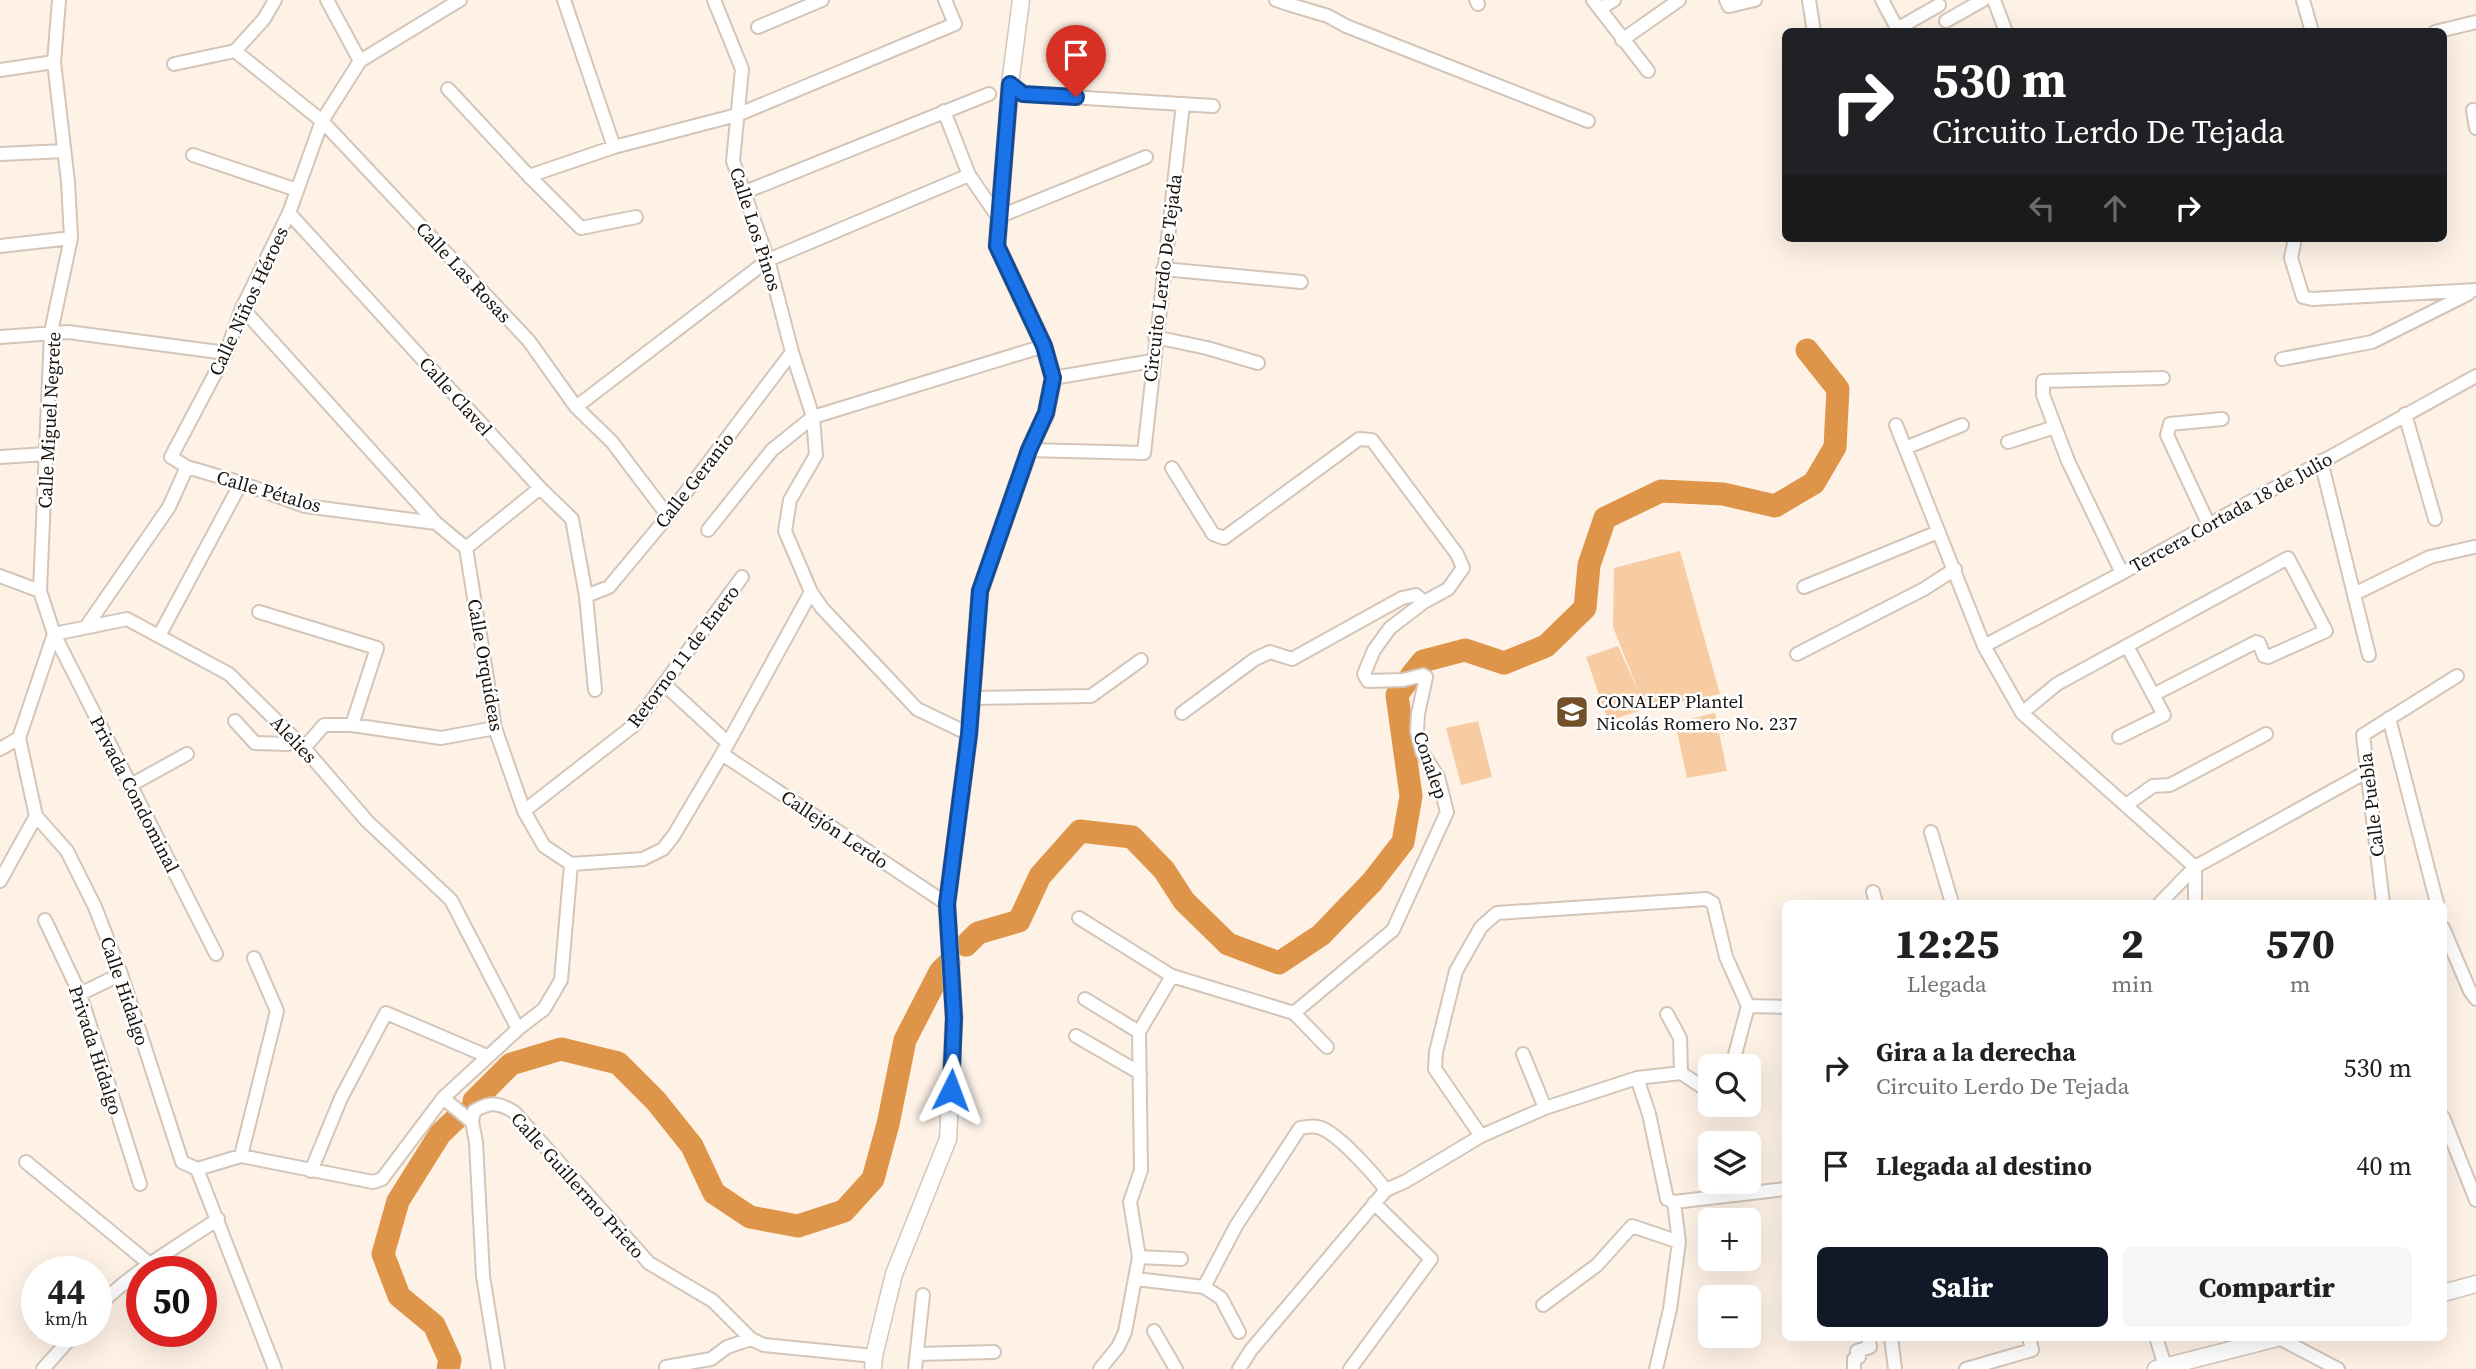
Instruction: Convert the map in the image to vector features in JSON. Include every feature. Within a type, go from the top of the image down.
[{"type":"main road","points":[[874,1362],[894,1273],[948,1139],[954,1018],[947,904],[969,734],[980,591],[1029,450],[1046,413],[1053,378],[1044,346],[997,246],[1010,84],[1021,0]]},
{"type":"main road","points":[[2447,1292],[2476,1284]]},
{"type":"main road","points":[[2161,1368],[2264,1341]]},
{"type":"street","name":"Calle Miguel Negrete","points":[[40,591],[51,332],[71,238],[65,151],[54,62],[59,0]]},
{"type":"street","points":[[174,64],[235,51],[264,19],[275,0]]},
{"type":"street","points":[[327,0],[360,61]]},
{"type":"street","name":"Calle Niños Héroes","points":[[187,467],[171,457],[226,353],[242,308],[289,213],[323,121],[360,61],[460,0]]},
{"type":"street","points":[[564,0],[614,147]]},
{"type":"street","name":"Calle Los Pinos","points":[[714,0],[742,68],[733,161],[768,260],[792,352],[813,417],[816,455],[790,500],[785,531],[811,592],[822,608],[917,709],[969,734]]},
{"type":"street","points":[[758,27],[822,0]]},
{"type":"street","points":[[529,176],[614,147],[737,115],[955,24],[945,0]]},
{"type":"street","points":[[1614,0],[1596,5],[1648,71]]},
{"type":"street","points":[[1622,40],[1679,0]]},
{"type":"street","points":[[1726,0],[1729,6],[1755,0]]},
{"type":"street","points":[[1809,0],[1813,28]]},
{"type":"street","points":[[1882,0],[1897,28]]},
{"type":"street","points":[[1901,28],[1938,2],[1947,26],[1983,0]]},
{"type":"street","points":[[1994,0],[2004,28]]},
{"type":"street","points":[[2303,0],[2311,28]]},
{"type":"street","points":[[1283,1],[1328,16],[1346,26],[1588,121]]},
{"type":"street","points":[[2447,29],[2476,22]]},
{"type":"street","name":"Calle Las Rosas","points":[[235,51],[323,121],[529,341],[576,407],[612,442],[668,516]]},
{"type":"street","points":[[0,70],[54,62]]},
{"type":"street","points":[[1010,84],[1023,94],[1213,106]]},
{"type":"street","points":[[449,89],[580,228],[636,217]]},
{"type":"street","points":[[745,192],[989,94]]},
{"type":"street","name":"Circuito Lerdo De Tejada","points":[[1029,450],[1144,453],[1152,361],[1183,104]]},
{"type":"street","points":[[2473,110],[2476,128]]},
{"type":"street","points":[[944,111],[969,175],[998,217],[1146,156]]},
{"type":"street","points":[[0,154],[65,151]]},
{"type":"street","points":[[193,155],[298,190]]},
{"type":"street","points":[[576,407],[768,260],[969,175]]},
{"type":"street","name":"Calle Clavel","points":[[289,213],[540,488],[572,519],[586,596],[595,690]]},
{"type":"street","points":[[0,246],[71,238]]},
{"type":"street","points":[[2294,242],[2291,258],[2304,297],[2312,299],[2475,290]]},
{"type":"street","points":[[1163,269],[1301,282]]},
{"type":"street","points":[[2282,359],[2372,342],[2475,290]]},
{"type":"street","points":[[242,308],[436,523],[466,548],[540,488]]},
{"type":"street","points":[[0,337],[68,332],[226,353]]},
{"type":"street","points":[[1155,338],[1207,348],[1258,363]]},
{"type":"street","points":[[708,530],[772,450],[813,417],[1044,346]]},
{"type":"street","name":"Calle Geranio","points":[[586,596],[609,587],[668,516],[792,352]]},
{"type":"street","points":[[1053,378],[1152,361]]},
{"type":"street","name":"Tercera Cortada 18 de Julio","points":[[1984,646],[2122,573],[2476,376]]},
{"type":"street","points":[[2122,573],[2054,427],[2043,395],[2043,380],[2163,378]]},
{"type":"street","points":[[2405,414],[2435,519]]},
{"type":"street","points":[[2209,525],[2167,435],[2170,424],[2222,419]]},
{"type":"street","points":[[1896,425],[1984,646],[2022,713],[2195,867],[2195,900]]},
{"type":"street","points":[[1905,448],[1962,425]]},
{"type":"street","points":[[2008,442],[2054,427]]},
{"type":"street","name":"Conalep","points":[[1172,468],[1213,534],[1224,538],[1359,439],[1372,440],[1457,554],[1463,568],[1448,589],[1424,602],[1390,628],[1374,650],[1364,674],[1368,681],[1403,680],[1423,675],[1426,677],[1417,731],[1422,752],[1438,777],[1447,812],[1392,930],[1294,1013]]},
{"type":"street","points":[[0,457],[47,454]]},
{"type":"street","points":[[2321,461],[2369,655]]},
{"type":"street","points":[[86,627],[169,507],[187,467]]},
{"type":"street","name":"Calle Pétalos","points":[[187,467],[305,506],[436,523]]},
{"type":"street","points":[[159,636],[241,483]]},
{"type":"street","points":[[1804,587],[1938,532]]},
{"type":"street","points":[[2354,594],[2430,557],[2474,547]]},
{"type":"street","name":"Calle Orquídeas","points":[[466,548],[495,728],[524,811],[544,846],[571,864]]},
{"type":"street","points":[[2022,713],[2057,684],[2288,558],[2326,631],[2268,657],[2264,656],[2259,643],[2256,642],[2153,695]]},
{"type":"street","points":[[1797,653],[1924,589],[1955,569]]},
{"type":"street","points":[[0,576],[40,591],[54,634],[19,738],[36,816],[0,881]]},
{"type":"street","name":"Retorno 11 de Enero","points":[[524,811],[634,726],[742,577]]},
{"type":"street","points":[[197,1169],[241,1156],[373,1182],[382,1180],[443,1097],[544,1009],[561,980],[571,864],[643,859],[663,849],[725,748],[811,592]]},
{"type":"street","points":[[1182,713],[1270,652],[1292,659],[1402,598],[1416,595],[1424,602]]},
{"type":"street","points":[[259,612],[377,648],[352,725]]},
{"type":"street","name":"Alelies","points":[[54,634],[127,619],[229,674],[300,744],[367,821],[451,901],[518,1029]]},
{"type":"street","name":"Privada Condominal","points":[[54,634],[216,954]]},
{"type":"street","points":[[2119,737],[2164,715],[2127,646]]},
{"type":"street","points":[[972,698],[1091,696],[1141,660]]},
{"type":"street","name":"Calle Puebla","points":[[2383,900],[2363,734],[2457,676]]},
{"type":"street","name":"Callejón Lerdo","points":[[664,684],[725,748],[947,904]]},
{"type":"street","points":[[2389,718],[2436,900]]},
{"type":"street","points":[[235,721],[255,743],[287,744],[300,744],[324,725],[352,725],[441,738],[495,728]]},
{"type":"street","points":[[2126,805],[2153,786],[2170,785],[2266,734]]},
{"type":"street","points":[[0,749],[19,738]]},
{"type":"street","points":[[129,786],[187,754]]},
{"type":"street","points":[[2163,900],[2195,867],[2368,771]]},
{"type":"street","name":"Calle Hidalgo","points":[[36,816],[66,851],[96,907],[121,974],[182,1162],[197,1169],[218,1219]]},
{"type":"street","points":[[1931,832],[1951,900]]},
{"type":"street","points":[[1480,1136],[1435,1069],[1436,1052],[1456,971],[1482,927],[1497,913],[1706,899],[1713,903],[1726,957],[1748,1006],[1735,1054]]},
{"type":"street","points":[[1079,918],[1172,976],[1294,1013],[1327,1047]]},
{"type":"street","name":"Privada Hidalgo","points":[[45,920],[80,994],[140,1184]]},
{"type":"street","points":[[2447,937],[2476,999]]},
{"type":"street","points":[[241,1156],[277,1011],[254,958]]},
{"type":"street","points":[[80,994],[121,974]]},
{"type":"street","points":[[1100,1369],[1118,1347],[1125,1332],[1139,1257],[1130,1202],[1141,1170],[1139,1032],[1172,976]]},
{"type":"street","points":[[1085,999],[1139,1032]]},
{"type":"street","points":[[1748,1006],[1782,1007]]},
{"type":"street","points":[[311,1171],[341,1098],[386,1013],[487,1056]]},
{"type":"street","points":[[1667,1014],[1680,1038],[1681,1073]]},
{"type":"street","points":[[1076,1036],[1140,1073]]},
{"type":"street","points":[[1523,1054],[1545,1108]]},
{"type":"street","points":[[1239,1369],[1251,1350],[1386,1190],[1406,1181],[1480,1136],[1545,1108],[1637,1078],[1681,1073],[1698,1084]]},
{"type":"street","points":[[1637,1078],[1649,1114],[1667,1199],[1674,1202],[1782,1189]]},
{"type":"street","points":[[443,1097],[472,1122],[483,1276],[498,1369]]},
{"type":"street","name":"Calle Guillermo Prieto","points":[[472,1122],[474,1111],[486,1104],[500,1103],[514,1112],[649,1263],[713,1301],[751,1339]]},
{"type":"street","points":[[1203,1287],[1236,1226],[1300,1128],[1313,1126],[1326,1130],[1375,1175],[1386,1190]]},
{"type":"street","points":[[2447,1127],[2476,1200]]},
{"type":"street","points":[[26,1163],[140,1256]]},
{"type":"street","points":[[1656,1369],[1670,1309],[1679,1242],[1674,1202]]},
{"type":"street","points":[[1350,1369],[1431,1259],[1374,1203]]},
{"type":"street","points":[[164,1256],[218,1219],[275,1369]]},
{"type":"street","points":[[1543,1305],[1597,1265],[1632,1226],[1679,1242]]},
{"type":"street","points":[[1139,1257],[1181,1259]]},
{"type":"street","points":[[1136,1279],[1203,1287],[1221,1298],[1239,1332]]},
{"type":"street","points":[[915,1369],[922,1295]]},
{"type":"street","points":[[1154,1331],[1177,1369]]},
{"type":"street","points":[[666,1367],[711,1359],[727,1347],[751,1339],[764,1345],[874,1362]]},
{"type":"street","points":[[1854,1369],[1854,1359],[1859,1357],[1857,1351],[1870,1347],[1869,1341]]},
{"type":"street","points":[[1892,1341],[1895,1369]]},
{"type":"street","points":[[2157,1341],[2161,1368]]},
{"type":"street","points":[[2286,1341],[2338,1369]]},
{"type":"street","points":[[1966,1369],[2031,1343]]},
{"type":"street","points":[[43,1369],[63,1347]]},
{"type":"street","points":[[917,1354],[994,1352]]},
{"type":"shaded area","points":[[1680,551],[1720,694],[1645,709],[1608,721],[1586,657],[1618,646],[1640,695],[1613,627],[1614,568]]},
{"type":"shaded area","points":[[1715,713],[1727,771],[1687,778],[1675,722]]},
{"type":"shaded area","points":[[1478,721],[1492,777],[1461,785],[1446,728]]},
{"type":"waterway","points":[[1411,676],[1423,661],[1465,650],[1504,663],[1546,646],[1585,608],[1589,565],[1605,518],[1661,491],[1723,494],[1775,506],[1814,483],[1835,447],[1838,389],[1807,350]]},
{"type":"waterway","points":[[966,945],[978,933],[1019,921],[1040,876],[1080,831],[1132,837],[1164,870],[1184,901],[1228,944],[1279,963],[1321,935],[1372,882],[1403,842],[1411,796],[1397,695],[1407,681]]},
{"type":"waterway","points":[[474,1101],[511,1064],[561,1049],[618,1063],[656,1101],[692,1146],[714,1193],[750,1217],[798,1226],[844,1211],[873,1179],[888,1124],[905,1040],[940,972],[949,963]]},
{"type":"waterway","points":[[448,1369],[450,1360],[434,1325],[399,1296],[383,1254],[398,1201],[440,1134],[461,1114]]},
{"type":"place","name":"CONALEP Plantel Nicolás Romero No. 237","points":[[1572,712]]},
{"type":"route","points":[[951,1090],[954,1018],[947,904],[969,734],[980,591],[1029,450],[1046,413],[1053,378],[1044,346],[997,246],[1010,84],[1023,94],[1076,97]]}]
